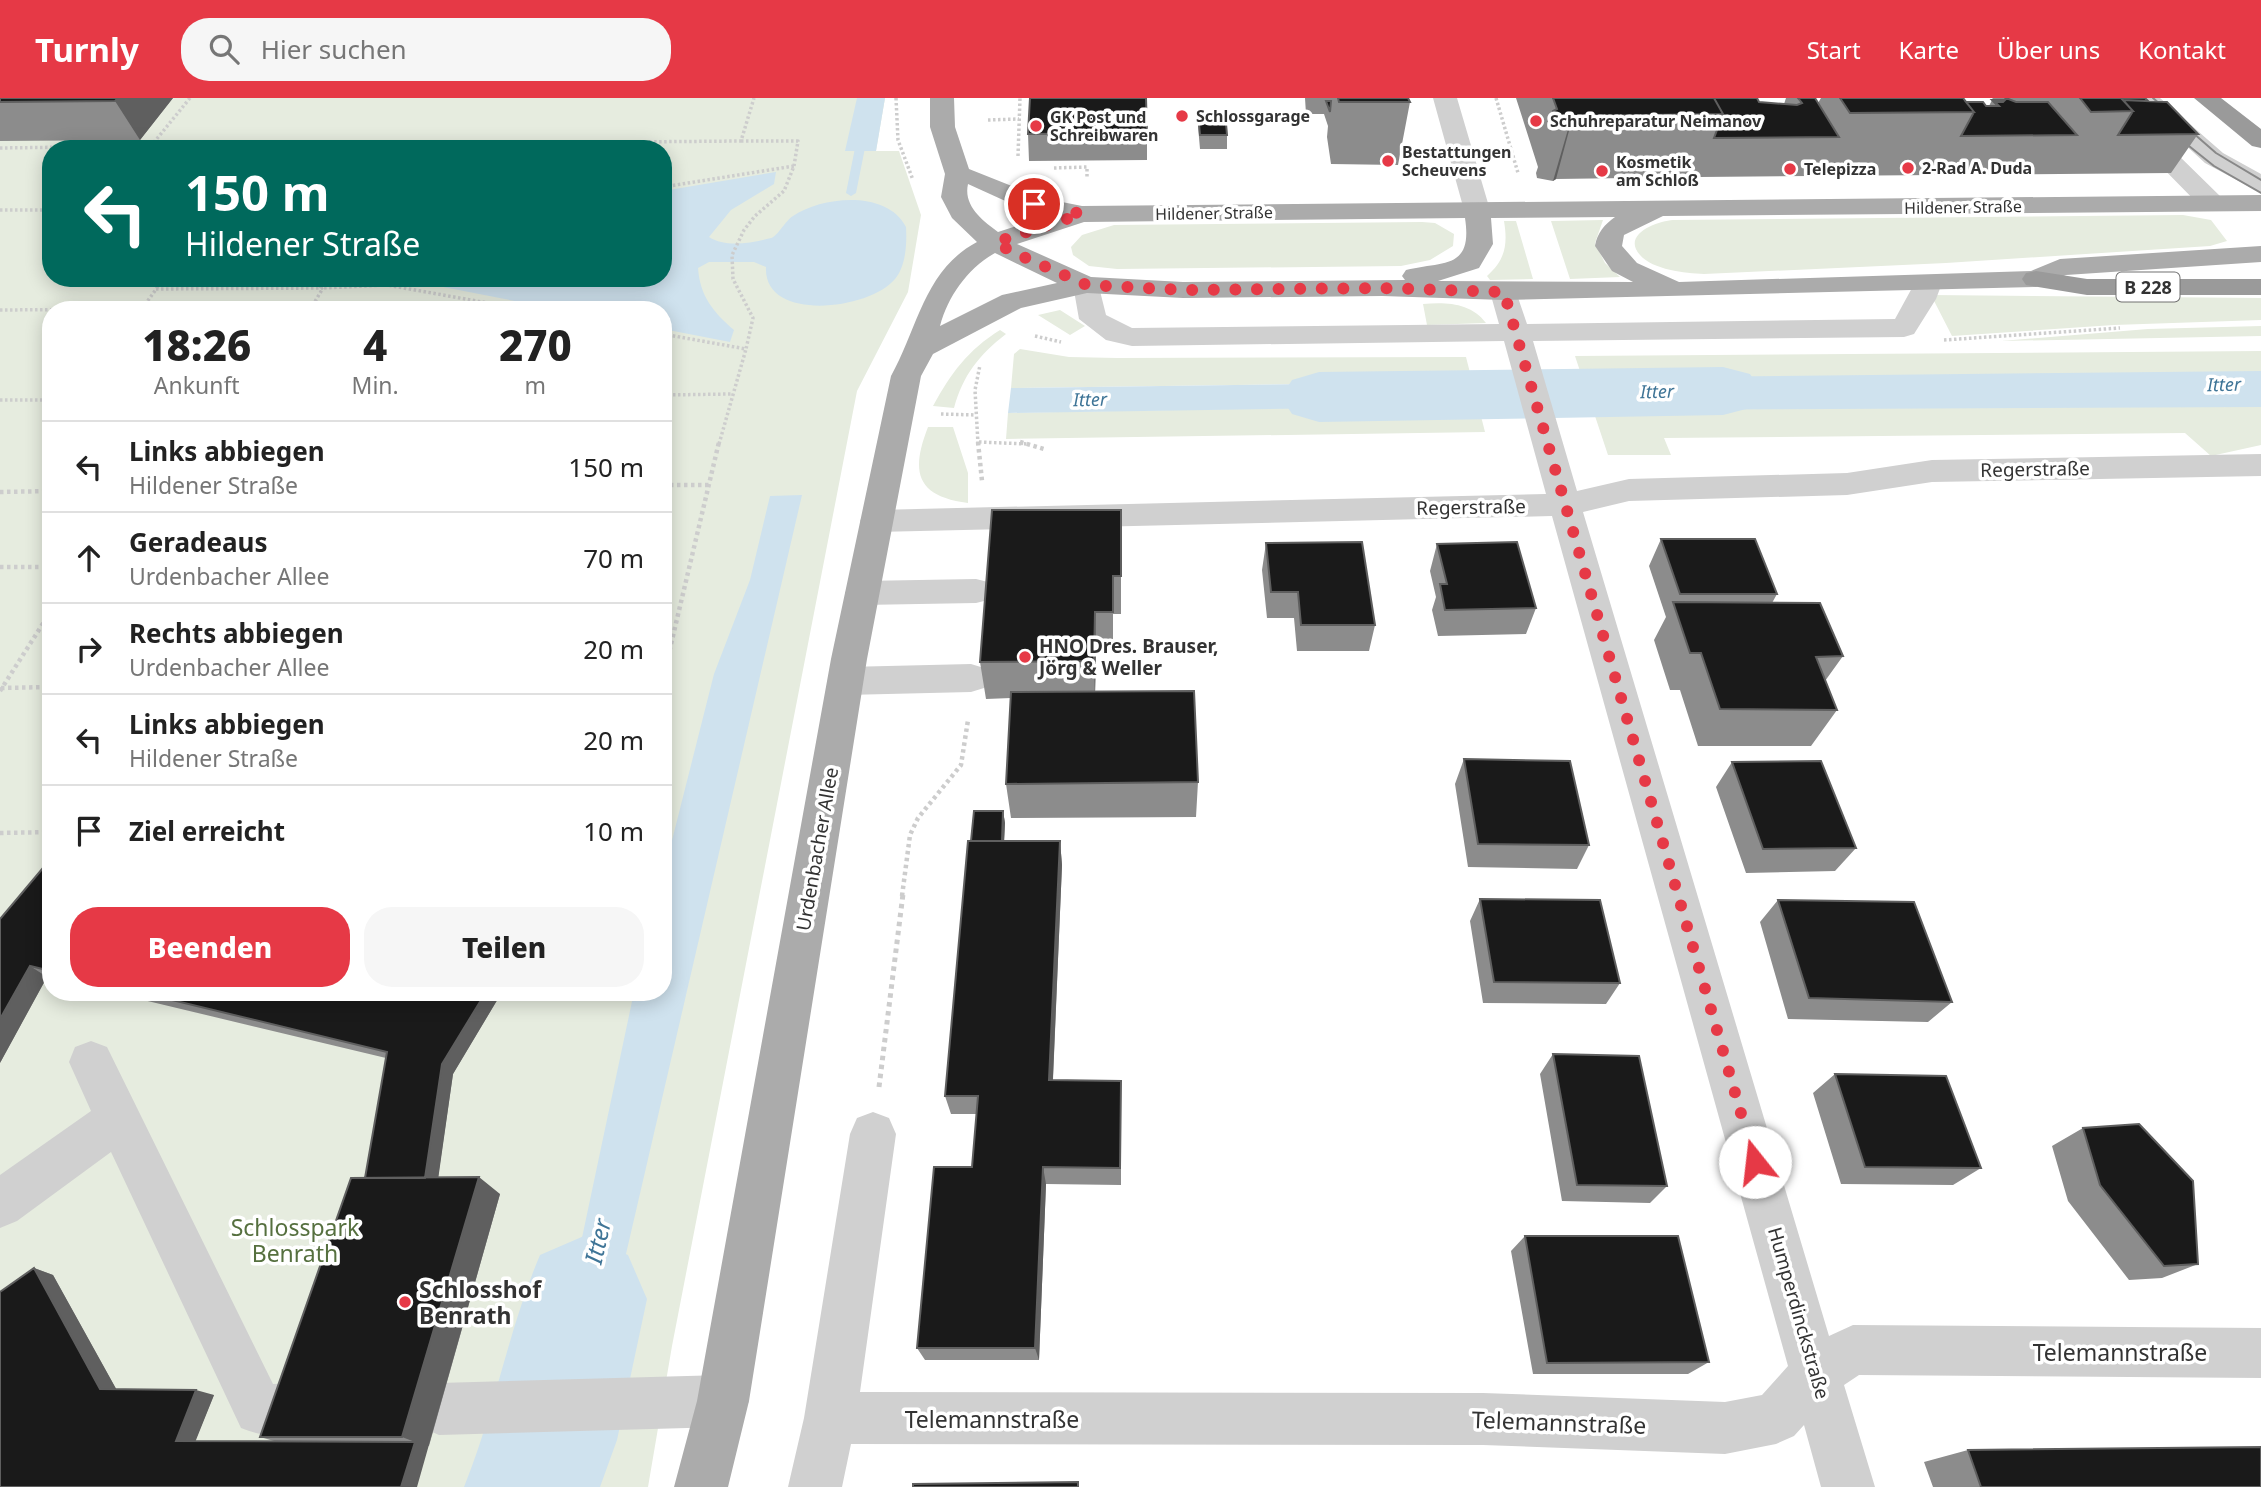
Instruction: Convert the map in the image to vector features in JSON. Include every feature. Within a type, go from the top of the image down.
[{"type":"highway","points":[[2206,98],[2261,141]]},
{"type":"highway","name":"B 228","points":[[2036,279],[2087,287],[2261,287]]},
{"type":"main road","points":[[942,98],[941,126],[959,175],[954,198],[961,211],[1010,251],[1087,285]]},
{"type":"main road","name":"Hildener Straße","points":[[959,175],[975,178],[1034,204],[1085,202],[1477,210],[1664,210],[2261,203]]},
{"type":"main road","name":"Urdenbacher Allee","points":[[701,1487],[723,1401],[846,681],[906,376],[921,348],[928,319],[953,272],[970,256],[996,242],[1085,202]]},
{"type":"main road","points":[[2214,205],[2242,214],[2259,228],[2259,244],[2250,255]]},
{"type":"main road","name":"Hildener Straße","points":[[1382,288],[1401,277],[1448,272],[1467,265],[1478,255],[1483,237],[1477,210]]},
{"type":"main road","name":"Hildener Straße","points":[[1664,210],[1632,216],[1620,223],[1611,234],[1610,244],[1622,264],[1681,290]]},
{"type":"main road","name":"Hildener Straße","points":[[921,348],[1013,300],[1087,285],[1183,290],[1681,290],[2036,279],[2060,267],[2250,255]]},
{"type":"street","points":[[1445,98],[1477,210]]},
{"type":"street","points":[[2106,98],[2214,205]]},
{"type":"street","points":[[2146,98],[2214,158],[2261,186]]},
{"type":"street","points":[[1087,285],[1093,319],[1116,334],[1132,337],[1518,339],[1904,328],[1922,299],[1928,283]]},
{"type":"street","name":"Humperdinckstraße","points":[[1504,292],[1848,1487]]},
{"type":"street","name":"Regerstraße","points":[[876,521],[1564,505],[1629,490],[1847,484],[1932,471],[2246,466]]},
{"type":"street","points":[[862,593],[976,591]]},
{"type":"street","points":[[846,681],[971,678]]},
{"type":"street","points":[[91,1062],[259,1410],[304,1409]]},
{"type":"street","points":[[0,1204],[118,1119]]},
{"type":"street","points":[[815,1487],[830,1418],[873,1134]]},
{"type":"street","name":"Telemannstraße","points":[[830,1418],[1483,1419],[1725,1428],[1776,1418],[1816,1373],[1853,1350],[2261,1353]]},
{"type":"street","points":[[439,1409],[660,1405],[723,1401]]},
{"type":"path","points":[[156,140],[190,98]]},
{"type":"path","points":[[741,141],[754,98]]},
{"type":"path","points":[[1017,162],[1020,98]]},
{"type":"path","points":[[1496,98],[1514,153]]},
{"type":"path","points":[[988,120],[1019,119]]},
{"type":"path","points":[[672,142],[798,141],[794,166],[785,190],[755,216],[736,243],[731,262],[734,290],[753,318],[672,642]]},
{"type":"path","points":[[0,148],[42,147]]},
{"type":"path","points":[[672,186],[794,166]]},
{"type":"path","points":[[1051,167],[1087,167],[1085,202]]},
{"type":"path","points":[[0,210],[42,210]]},
{"type":"path","points":[[147,301],[156,289],[344,287]]},
{"type":"path","points":[[398,287],[477,301]]},
{"type":"path","points":[[315,301],[323,288]]},
{"type":"path","points":[[0,310],[42,310]]},
{"type":"path","points":[[1959,340],[2128,327]]},
{"type":"path","points":[[672,336],[746,349]]},
{"type":"path","points":[[982,491],[976,377],[979,366],[987,359]]},
{"type":"path","points":[[672,395],[732,394]]},
{"type":"path","points":[[0,400],[42,400]]},
{"type":"path","points":[[932,414],[976,415]]},
{"type":"path","points":[[979,442],[1019,442],[1044,449]]},
{"type":"path","points":[[672,485],[711,485]]},
{"type":"path","points":[[0,492],[42,491]]},
{"type":"path","points":[[0,567],[42,566]]},
{"type":"path","points":[[1,689],[42,625]]},
{"type":"path","points":[[873,1134],[910,835],[918,818],[961,765],[965,749],[971,678]]},
{"type":"path","points":[[1,689],[42,687]]},
{"type":"path","points":[[0,833],[42,832]]},
{"type":"green space","name":"Schlosspark Benrath","points":[[0,98],[885,98],[876,151],[899,151],[921,215],[908,292],[857,391],[672,1346],[648,1487],[0,1487]]},
{"type":"green space","points":[[2183,215],[2211,220],[2227,241],[2210,246],[1946,263],[1704,274],[1679,272],[1653,264],[1635,248],[1638,235],[1644,230],[1673,220]]},
{"type":"green space","points":[[1603,220],[1595,243],[1605,263],[1620,277],[1570,279],[1551,221]]},
{"type":"green space","points":[[1504,221],[1516,221],[1533,279],[1490,280],[1487,276],[1504,252]]},
{"type":"green space","points":[[1435,223],[1454,234],[1453,246],[1430,260],[1401,266],[1117,269],[1089,266],[1073,255],[1071,247],[1082,235],[1114,225]]},
{"type":"green space","points":[[1931,295],[2261,298],[2261,320],[2114,325],[1952,336]]},
{"type":"green space","points":[[1423,304],[1458,305],[1473,311],[1486,323],[1427,325]]},
{"type":"green space","points":[[1060,310],[1085,326],[1070,335],[1038,315]]},
{"type":"green space","points":[[2261,326],[2261,336],[2001,341],[2148,329]]},
{"type":"green space","points":[[1000,330],[1006,334],[973,366],[962,385],[954,408],[933,406],[961,363]]},
{"type":"green space","points":[[1020,349],[1069,357],[1117,358],[1466,357],[1485,432],[1006,439],[1008,413],[1456,405],[1450,382],[1011,388],[1014,354]]},
{"type":"green space","points":[[2261,351],[2261,445],[2211,456],[2185,433],[1664,438],[1671,455],[1608,455],[1575,356]]},
{"type":"green space","points":[[928,427],[953,427],[968,473],[968,503],[938,495],[922,480],[919,457]]},
{"type":"water","points":[[857,98],[885,98],[876,151],[845,151]]},
{"type":"water","points":[[776,172],[774,184],[731,210],[709,237],[723,243],[764,240],[773,237],[790,218],[806,209],[837,201],[854,200],[885,207],[897,215],[906,227],[904,261],[899,274],[882,290],[842,304],[820,306],[799,304],[781,297],[770,285],[766,267],[754,262],[709,262],[698,268],[699,278],[714,310],[734,330],[730,342],[672,331],[672,301],[515,301],[443,287],[672,287],[672,189]]},
{"type":"water","points":[[2261,371],[2261,407],[1593,410],[1583,378]]},
{"type":"water","points":[[1451,382],[1456,406],[1008,413],[1011,388]]},
{"type":"water","points":[[802,495],[597,1379],[550,1389],[632,1001],[672,1001],[672,840],[714,674],[750,580],[770,496]]},
{"type":"water","points":[[528,1442],[568,1444],[554,1487],[508,1487]]},
{"type":"building","points":[[0,98],[118,98],[115,101],[0,102]]},
{"type":"building","points":[[1030,98],[1146,98],[1147,133],[1028,134]]},
{"type":"building","points":[[1338,98],[1408,98],[1410,102],[1339,102]]},
{"type":"building","points":[[1553,98],[1714,98],[1723,114],[1573,116],[1571,119],[1554,115],[1553,111],[1557,109]]},
{"type":"building","points":[[1714,98],[1757,98],[1759,102],[1797,105],[1802,103],[1798,98],[1815,98],[1839,137],[1714,138],[1723,114]]},
{"type":"building","points":[[1840,98],[1963,98],[1974,112],[1850,113]]},
{"type":"building","points":[[2006,98],[2016,102],[2048,102],[2077,135],[1961,136],[1974,112],[1966,102],[1999,106],[1995,102],[2003,102]]},
{"type":"building","points":[[2080,98],[2121,98],[2133,111],[2091,112]]},
{"type":"building","points":[[2121,98],[2145,98],[2148,101],[2123,100]]},
{"type":"building","points":[[2123,100],[2167,102],[2198,134],[2118,135],[2133,111]]},
{"type":"building","points":[[1198,112],[1225,112],[1227,135],[1200,135]]},
{"type":"building","points":[[992,510],[1121,510],[1121,576],[1113,576],[1113,612],[1095,612],[1094,661],[980,662]]},
{"type":"building","points":[[1661,539],[1755,539],[1777,594],[1680,594]]},
{"type":"building","points":[[1362,542],[1375,625],[1301,625],[1298,592],[1271,592],[1266,543]]},
{"type":"building","points":[[1517,542],[1536,608],[1445,610],[1440,584],[1447,584],[1437,544]]},
{"type":"building","points":[[1673,602],[1820,603],[1843,656],[1816,657],[1837,710],[1720,709],[1701,653],[1690,653]]},
{"type":"building","points":[[1194,691],[1198,782],[1006,784],[1011,692]]},
{"type":"building","points":[[1464,759],[1570,761],[1589,845],[1478,844]]},
{"type":"building","points":[[1821,761],[1856,848],[1763,849],[1732,762]]},
{"type":"building","points":[[974,811],[1003,811],[1002,841],[971,841]]},
{"type":"building","points":[[968,841],[1060,841],[1049,1080],[1121,1081],[1120,1168],[1043,1167],[1035,1348],[917,1348],[934,1167],[972,1167],[978,1096],[945,1096]]},
{"type":"building","points":[[42,869],[42,969],[30,966],[0,1019],[0,919]]},
{"type":"building","points":[[1480,899],[1600,900],[1620,983],[1494,982]]},
{"type":"building","points":[[1778,900],[1914,902],[1952,1002],[1809,998]]},
{"type":"building","points":[[176,1001],[480,1001],[442,1064],[425,1178],[365,1178],[387,1052]]},
{"type":"building","points":[[1553,1054],[1639,1056],[1667,1186],[1577,1185]]},
{"type":"building","points":[[1835,1074],[1946,1076],[1981,1168],[1865,1167]]},
{"type":"building","points":[[2139,1124],[2193,1181],[2198,1264],[2164,1266],[2100,1185],[2083,1128]]},
{"type":"building","name":"Schlosshof Benrath","points":[[479,1177],[402,1437],[260,1437],[351,1178]]},
{"type":"building","points":[[1525,1236],[1678,1236],[1709,1362],[1547,1363]]},
{"type":"building","points":[[34,1268],[100,1389],[196,1390],[176,1441],[415,1442],[401,1487],[0,1487],[0,1292]]},
{"type":"building","points":[[2261,1447],[2261,1487],[1981,1487],[1968,1450]]},
{"type":"building","points":[[1078,1482],[1078,1487],[913,1487],[913,1484]]},
{"type":"waterway","points":[[851,193],[870,98]]},
{"type":"waterway","name":"Itter","points":[[1319,397],[1723,391]]},
{"type":"waterway","name":"Itter","points":[[532,1487],[550,1440],[584,1299]]},
{"type":"tram line","points":[[2153,98],[2216,153],[2261,180]]},
{"type":"tram line","points":[[2174,134],[2214,166],[2261,193]]},
{"type":"place","name":"Schlossgarage","points":[[1182,116]]},
{"type":"place","name":"Schuhreparatur Neimanov","points":[[1536,121]]},
{"type":"place","name":"GK Post und Schreibwaren","points":[[1036,126]]},
{"type":"place","name":"Bestattungen Scheuvens","points":[[1388,161]]},
{"type":"place","name":"2-Rad A. Duda","points":[[1908,168]]},
{"type":"place","name":"Telepizza","points":[[1790,169]]},
{"type":"place","name":"Kosmetik am Schloß","points":[[1602,171]]},
{"type":"place","name":"HNO Dres. Brauser, Jörg & Weller","points":[[1025,657]]},
{"type":"place","name":"Schlosshof Benrath","points":[[405,1302]]},
{"type":"route","points":[[1034,204],[1082,214],[996,242],[1047,269],[1087,285],[1183,290],[1382,288],[1426,292],[1504,292],[1755,1162]]}]
